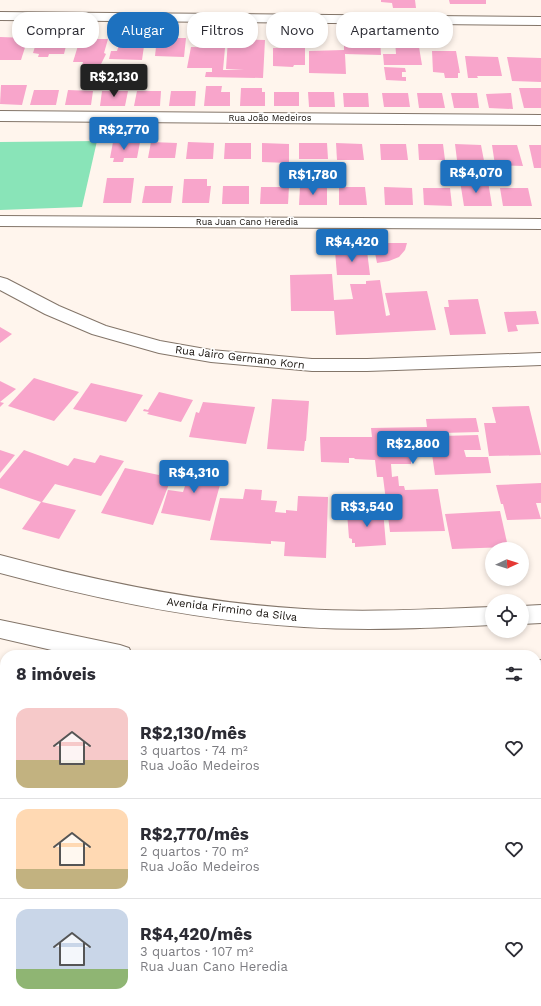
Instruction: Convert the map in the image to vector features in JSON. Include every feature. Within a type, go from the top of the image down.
[{"type":"street","points":[[0,16],[541,21]]},
{"type":"street","name":"Rua João Medeiros","points":[[0,116],[541,120]]},
{"type":"street","name":"Rua Juan Cano Heredia","points":[[0,221],[541,224]]},
{"type":"street","name":"Rua Jairo Germano Korn","points":[[0,283],[52,310],[99,330],[159,347],[211,356],[312,365],[367,365],[541,359]]},
{"type":"street","name":"Avenida Firmino da Silva","points":[[0,564],[43,576],[116,592],[203,608],[277,616],[344,620],[414,620],[485,616]]},
{"type":"street","points":[[529,615],[541,614]]},
{"type":"street","points":[[0,629],[96,650]]},
{"type":"green space","points":[[97,141],[82,207],[0,210],[0,142]]},
{"type":"building","points":[[381,0],[415,0],[416,8],[393,8],[392,3],[381,2]]},
{"type":"building","points":[[449,0],[486,0],[486,4],[450,4]]},
{"type":"building","points":[[0,37],[12,37],[12,48],[25,48],[21,60],[0,60]]},
{"type":"building","points":[[179,38],[186,38],[184,57],[155,56],[156,48],[179,48]]},
{"type":"building","points":[[99,39],[107,39],[104,53],[106,54],[100,66],[82,66],[83,62],[73,62],[77,48],[99,48]]},
{"type":"building","points":[[258,40],[265,40],[263,78],[205,77],[206,72],[212,72],[212,68],[187,68],[191,48],[225,48],[223,70],[244,70],[226,69],[227,48],[258,48]]},
{"type":"building","points":[[35,48],[66,48],[64,54],[49,54],[48,57],[38,57],[39,54],[33,53]]},
{"type":"building","points":[[118,48],[144,48],[142,60],[109,59],[111,51],[117,51]]},
{"type":"building","points":[[273,48],[305,48],[305,65],[294,65],[293,67],[273,66]]},
{"type":"building","points":[[344,48],[381,48],[381,55],[345,54],[346,74],[309,73],[309,51],[344,50]]},
{"type":"building","points":[[396,48],[419,48],[422,65],[384,65],[383,54],[396,54]]},
{"type":"building","points":[[432,51],[456,51],[460,73],[458,73],[458,78],[445,78],[444,73],[433,72]]},
{"type":"building","points":[[465,56],[498,57],[502,76],[477,76],[478,78],[468,78]]},
{"type":"building","points":[[507,57],[541,58],[541,82],[512,81]]},
{"type":"building","points":[[108,67],[136,68],[134,76],[106,75]]},
{"type":"building","points":[[384,67],[405,68],[406,72],[402,72],[402,77],[406,77],[406,81],[386,80]]},
{"type":"building","points":[[1,85],[27,85],[22,105],[0,104]]},
{"type":"building","points":[[206,86],[222,86],[221,92],[230,92],[230,106],[204,106]]},
{"type":"building","points":[[241,88],[262,88],[262,92],[265,92],[265,106],[240,106]]},
{"type":"building","points":[[519,88],[541,88],[541,108],[524,108]]},
{"type":"building","points":[[34,90],[59,90],[56,105],[30,105]]},
{"type":"building","points":[[68,90],[93,91],[91,105],[65,105]]},
{"type":"building","points":[[102,91],[128,91],[125,106],[100,106]]},
{"type":"building","points":[[137,91],[161,91],[160,106],[134,106]]},
{"type":"building","points":[[171,91],[196,91],[195,106],[169,106]]},
{"type":"building","points":[[274,92],[299,92],[299,106],[274,106]]},
{"type":"building","points":[[308,92],[334,92],[335,107],[309,107]]},
{"type":"building","points":[[343,93],[368,93],[369,107],[344,107]]},
{"type":"building","points":[[382,93],[408,93],[410,107],[384,107]]},
{"type":"building","points":[[417,93],[442,93],[445,108],[419,108]]},
{"type":"building","points":[[451,93],[477,93],[479,108],[454,108]]},
{"type":"building","points":[[511,93],[513,109],[489,108],[486,94]]},
{"type":"building","points":[[113,142],[140,142],[137,158],[124,158],[123,162],[113,162],[114,158],[110,158]]},
{"type":"building","points":[[151,142],[177,143],[175,158],[148,158]]},
{"type":"building","points":[[188,142],[214,143],[213,159],[186,159]]},
{"type":"building","points":[[225,143],[251,143],[251,159],[224,159]]},
{"type":"building","points":[[262,143],[289,144],[289,163],[262,162]]},
{"type":"building","points":[[299,143],[327,143],[328,159],[299,159]]},
{"type":"building","points":[[336,143],[362,144],[364,160],[337,160]]},
{"type":"building","points":[[380,144],[406,144],[408,160],[381,160]]},
{"type":"building","points":[[418,144],[443,144],[445,160],[419,160]]},
{"type":"building","points":[[455,144],[481,145],[485,166],[470,165],[469,161],[457,160]]},
{"type":"building","points":[[492,145],[517,145],[523,166],[495,165]]},
{"type":"building","points":[[529,145],[541,145],[541,168],[534,168]]},
{"type":"building","points":[[107,178],[134,178],[131,203],[103,203]]},
{"type":"building","points":[[184,179],[207,179],[207,186],[211,186],[209,203],[182,203]]},
{"type":"building","points":[[460,181],[488,181],[492,206],[464,206]]},
{"type":"building","points":[[145,186],[173,186],[171,203],[142,203]]},
{"type":"building","points":[[223,186],[249,186],[249,204],[222,204]]},
{"type":"building","points":[[261,187],[289,187],[288,204],[260,204]]},
{"type":"building","points":[[300,187],[327,187],[327,205],[299,205]]},
{"type":"building","points":[[339,187],[365,187],[367,205],[339,205]]},
{"type":"building","points":[[384,187],[412,188],[413,205],[385,205]]},
{"type":"building","points":[[423,188],[450,188],[452,206],[424,205]]},
{"type":"building","points":[[500,188],[528,188],[532,206],[503,206]]},
{"type":"building","points":[[373,243],[407,243],[405,250],[399,257],[389,261],[377,263]]},
{"type":"building","points":[[335,251],[367,251],[370,275],[337,275]]},
{"type":"building","points":[[332,274],[334,300],[353,299],[350,284],[366,284],[366,281],[380,280],[386,316],[390,315],[385,293],[427,291],[436,330],[336,335],[334,311],[291,311],[290,275]]},
{"type":"building","points":[[478,299],[486,334],[450,335],[444,307],[449,307],[448,300]]},
{"type":"building","points":[[536,311],[539,324],[516,325],[518,331],[508,332],[504,312]]},
{"type":"building","points":[[0,327],[12,334],[0,343]]},
{"type":"building","points":[[34,378],[79,392],[54,421],[8,406]]},
{"type":"building","points":[[0,381],[16,389],[0,402]]},
{"type":"building","points":[[91,383],[143,395],[126,422],[73,409]]},
{"type":"building","points":[[159,392],[193,400],[181,422],[147,414],[149,412],[143,411],[144,409],[148,410]]},
{"type":"building","points":[[272,399],[309,401],[304,451],[267,449]]},
{"type":"building","points":[[203,402],[255,407],[246,444],[189,437],[196,412],[199,413]]},
{"type":"building","points":[[529,406],[541,455],[489,456],[484,423],[496,423],[492,407]]},
{"type":"building","points":[[476,418],[479,432],[442,433],[442,436],[478,435],[481,450],[464,450],[466,457],[488,457],[491,473],[435,475],[432,454],[411,454],[411,464],[391,464],[392,477],[398,476],[399,486],[404,486],[405,490],[438,489],[445,531],[390,532],[383,477],[377,477],[375,460],[349,458],[349,463],[321,462],[320,437],[372,437],[371,428],[427,427],[426,419]]},
{"type":"building","points":[[0,450],[15,455],[0,473]]},
{"type":"building","points":[[24,450],[68,466],[74,458],[95,463],[100,455],[124,461],[101,496],[55,484],[42,502],[76,510],[59,539],[22,529],[41,502],[0,488],[0,479]]},
{"type":"building","points":[[177,464],[207,468],[206,472],[223,474],[210,521],[161,513],[168,490],[183,492],[188,477],[173,475]]},
{"type":"building","points":[[125,468],[159,475],[160,472],[173,474],[153,525],[101,513]]},
{"type":"building","points":[[541,483],[541,503],[536,503],[541,519],[507,520],[496,485]]},
{"type":"building","points":[[245,489],[262,490],[261,500],[277,501],[275,512],[286,513],[286,510],[297,511],[298,496],[328,497],[326,558],[284,556],[285,542],[271,541],[271,544],[210,540],[220,498],[243,499]]},
{"type":"building","points":[[364,510],[383,510],[386,545],[355,547],[355,543],[352,543],[352,539],[349,538],[347,513],[364,512]]},
{"type":"building","points":[[500,511],[507,542],[485,542],[485,548],[452,549],[445,514]]}]
